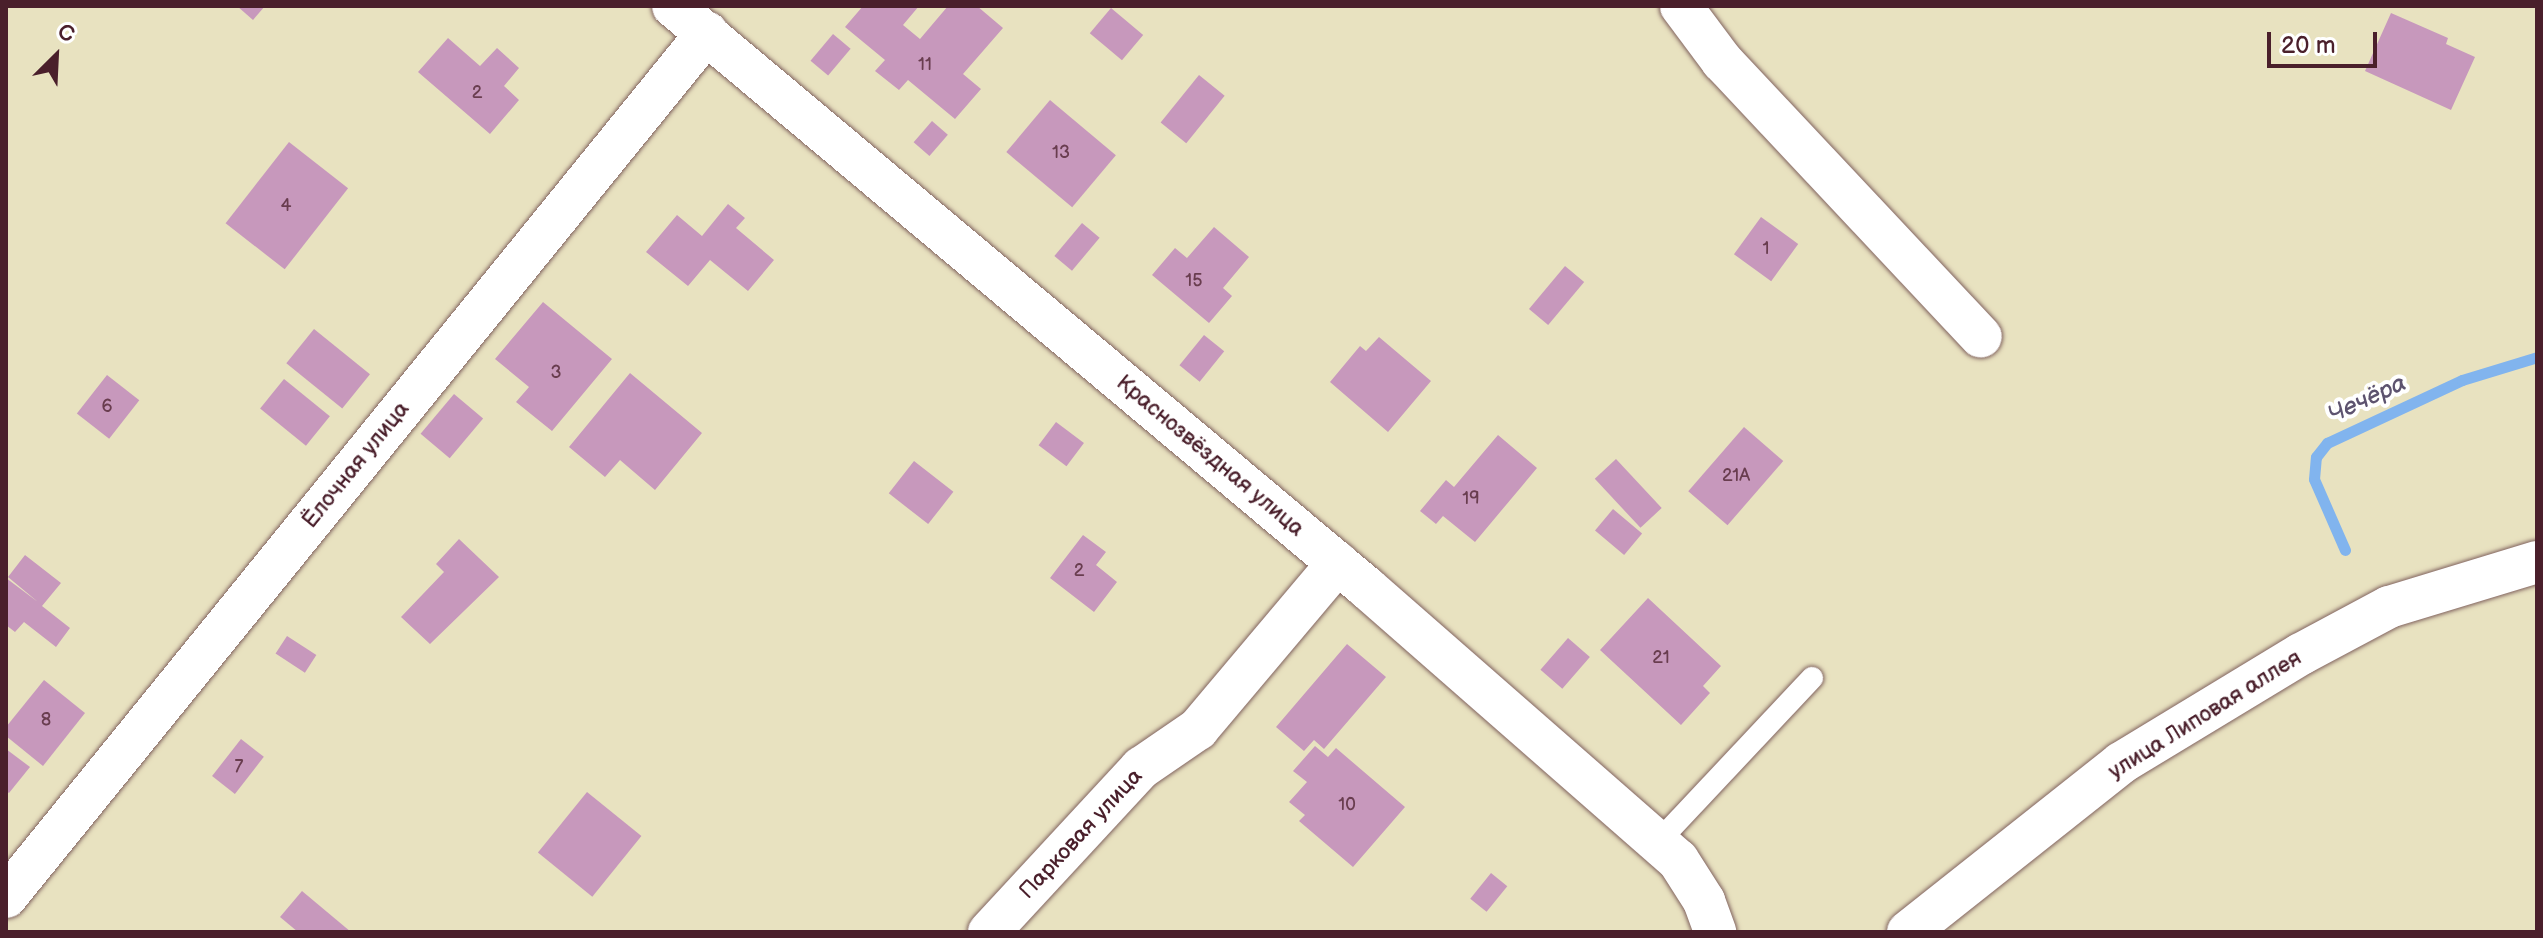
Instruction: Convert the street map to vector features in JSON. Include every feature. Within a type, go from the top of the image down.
[{"type":"street","name":"Краснозвёздная улица","points":[[673,6],[1338,563],[1658,842],[1678,860],[1704,901],[1715,932]]},
{"type":"street","points":[[1681,6],[1722,61],[1981,337]]},
{"type":"street","name":"Ёлочная улица","points":[[6,897],[707,33]]},
{"type":"street","name":"улица Липовая аллея","points":[[1908,932],[2121,763],[2301,654],[2389,607],[2537,562]]},
{"type":"street","name":"Парковая улица","points":[[989,932],[1141,768],[1198,729],[1338,563]]},
{"type":"lane","points":[[1658,842],[1812,678]]},
{"type":"building","points":[[237,6],[265,6],[253,20]]},
{"type":"building","points":[[863,6],[919,6],[903,25],[920,39],[948,6],[977,6],[1003,28],[963,74],[981,89],[955,119],[908,80],[899,90],[875,71],[885,60],[845,27]]},
{"type":"building","points":[[1111,8],[1143,35],[1122,60],[1090,33]]},
{"type":"building","points":[[2391,13],[2448,38],[2446,44],[2475,57],[2451,110],[2365,71]]},
{"type":"building","points":[[833,34],[851,49],[828,76],[811,61]]},
{"type":"building","points":[[448,38],[480,66],[497,48],[519,68],[504,86],[519,100],[490,134],[418,72]]},
{"type":"building","points":[[1199,75],[1225,96],[1186,143],[1161,122]]},
{"type":"building","points":[[1050,100],[1116,155],[1072,207],[1006,152]]},
{"type":"building","points":[[932,121],[948,135],[929,156],[914,142]]},
{"type":"building","points":[[289,142],[348,188],[285,269],[226,223]]},
{"type":"building","points":[[728,204],[745,218],[736,228],[774,260],[748,291],[710,260],[688,286],[646,252],[677,215],[702,236]]},
{"type":"building","points":[[1761,217],[1798,244],[1771,281],[1734,254]]},
{"type":"building","points":[[1082,223],[1100,238],[1072,271],[1054,256]]},
{"type":"building","points":[[1214,227],[1249,257],[1223,288],[1232,296],[1209,323],[1152,275],[1175,248],[1187,258]]},
{"type":"building","points":[[1565,266],[1584,282],[1548,325],[1529,309]]},
{"type":"building","points":[[543,302],[612,359],[552,431],[516,402],[529,387],[495,359]]},
{"type":"building","points":[[314,329],[370,374],[342,409],[286,363]]},
{"type":"building","points":[[1204,335],[1224,351],[1200,382],[1179,365]]},
{"type":"building","points":[[1379,337],[1431,381],[1388,432],[1330,382],[1360,346],[1366,351]]},
{"type":"building","points":[[630,373],[702,433],[655,490],[620,460],[605,477],[569,447]]},
{"type":"building","points":[[107,375],[139,400],[109,439],[77,414]]},
{"type":"building","points":[[284,379],[330,416],[306,446],[260,409]]},
{"type":"building","points":[[454,394],[483,418],[450,458],[421,434]]},
{"type":"building","points":[[1056,422],[1084,443],[1066,466],[1039,445]]},
{"type":"building","points":[[1744,427],[1783,461],[1727,525],[1688,491]]},
{"type":"building","points":[[1498,435],[1537,468],[1475,542],[1443,516],[1436,524],[1420,511],[1446,480],[1454,487]]},
{"type":"building","points":[[1616,459],[1662,508],[1640,528],[1595,479]]},
{"type":"building","points":[[914,461],[953,492],[928,524],[889,493]]},
{"type":"building","points":[[1613,509],[1642,533],[1624,555],[1595,530]]},
{"type":"building","points":[[1083,535],[1106,552],[1096,565],[1117,582],[1094,612],[1050,578]]},
{"type":"building","points":[[459,539],[499,577],[430,644],[401,617],[444,572],[436,564]]},
{"type":"building","points":[[25,555],[61,583],[42,606],[70,628],[56,647],[24,622],[15,632],[6,625],[6,578],[38,602],[8,577]]},
{"type":"building","points":[[1648,598],[1721,666],[1703,686],[1710,693],[1681,725],[1600,650]]},
{"type":"building","points":[[287,636],[316,655],[305,673],[276,654]]},
{"type":"building","points":[[1568,638],[1590,657],[1562,689],[1540,670]]},
{"type":"building","points":[[1347,644],[1386,677],[1324,749],[1314,740],[1304,751],[1276,727]]},
{"type":"building","points":[[44,680],[85,713],[43,766],[6,736],[6,727]]},
{"type":"building","points":[[241,739],[264,757],[235,794],[212,776]]},
{"type":"building","points":[[1315,746],[1328,757],[1336,748],[1405,807],[1353,867],[1299,821],[1305,815],[1289,802],[1307,782],[1293,771]]},
{"type":"building","points":[[6,749],[30,767],[9,793],[6,791]]},
{"type":"building","points":[[587,792],[641,836],[592,897],[538,853]]},
{"type":"building","points":[[1491,873],[1507,886],[1487,912],[1470,899]]},
{"type":"building","points":[[302,891],[351,932],[298,932],[280,917]]},
{"type":"waterway","name":"Чечёра","points":[[2345,550],[2314,479],[2316,457],[2327,443],[2462,380],[2537,357]]}]
